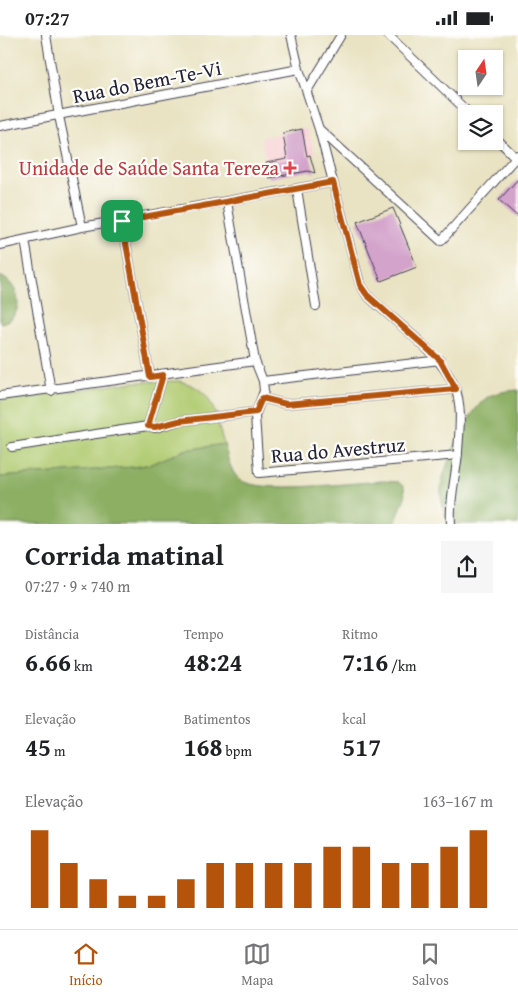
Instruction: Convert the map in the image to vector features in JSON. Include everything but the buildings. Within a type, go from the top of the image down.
[{"type":"street","points":[[46,35],[59,117],[82,227]]},
{"type":"street","points":[[291,35],[299,69],[319,129],[360,285],[373,301],[440,360],[456,389],[460,415],[458,455],[450,504],[451,524]]},
{"type":"street","points":[[307,91],[341,35]]},
{"type":"street","points":[[388,35],[461,105]]},
{"type":"street","name":"Rua do Bem-Te-Vi","points":[[0,126],[59,117],[299,69]]},
{"type":"street","points":[[319,129],[441,241],[517,157],[503,144]]},
{"type":"street","points":[[0,245],[82,227],[333,182]]},
{"type":"street","points":[[296,189],[316,306]]},
{"type":"street","name":"Rua do Avestruz","points":[[227,202],[255,361],[262,381],[262,398],[256,412],[259,473],[458,455]]},
{"type":"street","points":[[122,221],[150,377]]},
{"type":"street","points":[[25,240],[52,391]]},
{"type":"street","points":[[262,381],[440,360]]},
{"type":"street","points":[[0,396],[52,391],[255,361]]},
{"type":"street","points":[[148,426],[163,375]]},
{"type":"street","points":[[262,398],[286,404],[456,389]]},
{"type":"street","points":[[12,447],[148,426],[155,427],[179,421],[256,412]]},
{"type":"shaded area","points":[[307,128],[315,154],[266,163],[261,137]]},
{"type":"green space","points":[[0,276],[13,287],[18,301],[14,315],[0,323]]},
{"type":"green space","points":[[179,381],[191,385],[207,396],[215,412],[224,444],[185,450],[151,464],[134,467],[0,477],[0,401],[134,382]]},
{"type":"green space","points":[[518,390],[518,524],[450,524],[443,506],[441,487],[446,467],[458,440],[472,415],[485,399],[496,393]]},
{"type":"green space","points":[[224,444],[233,472],[239,479],[249,484],[285,487],[384,481],[398,482],[404,487],[405,497],[395,524],[0,524],[0,477],[134,467],[151,464],[185,450]]},
{"type":"place","name":"Unidade de Saúde Santa Tereza","points":[[290,168]]},
{"type":"route","points":[[333,182],[360,285],[367,295],[392,319],[440,360],[456,389],[286,404],[262,398],[256,412],[179,421],[161,427],[148,426],[163,375],[150,377],[122,221],[333,182]]}]
